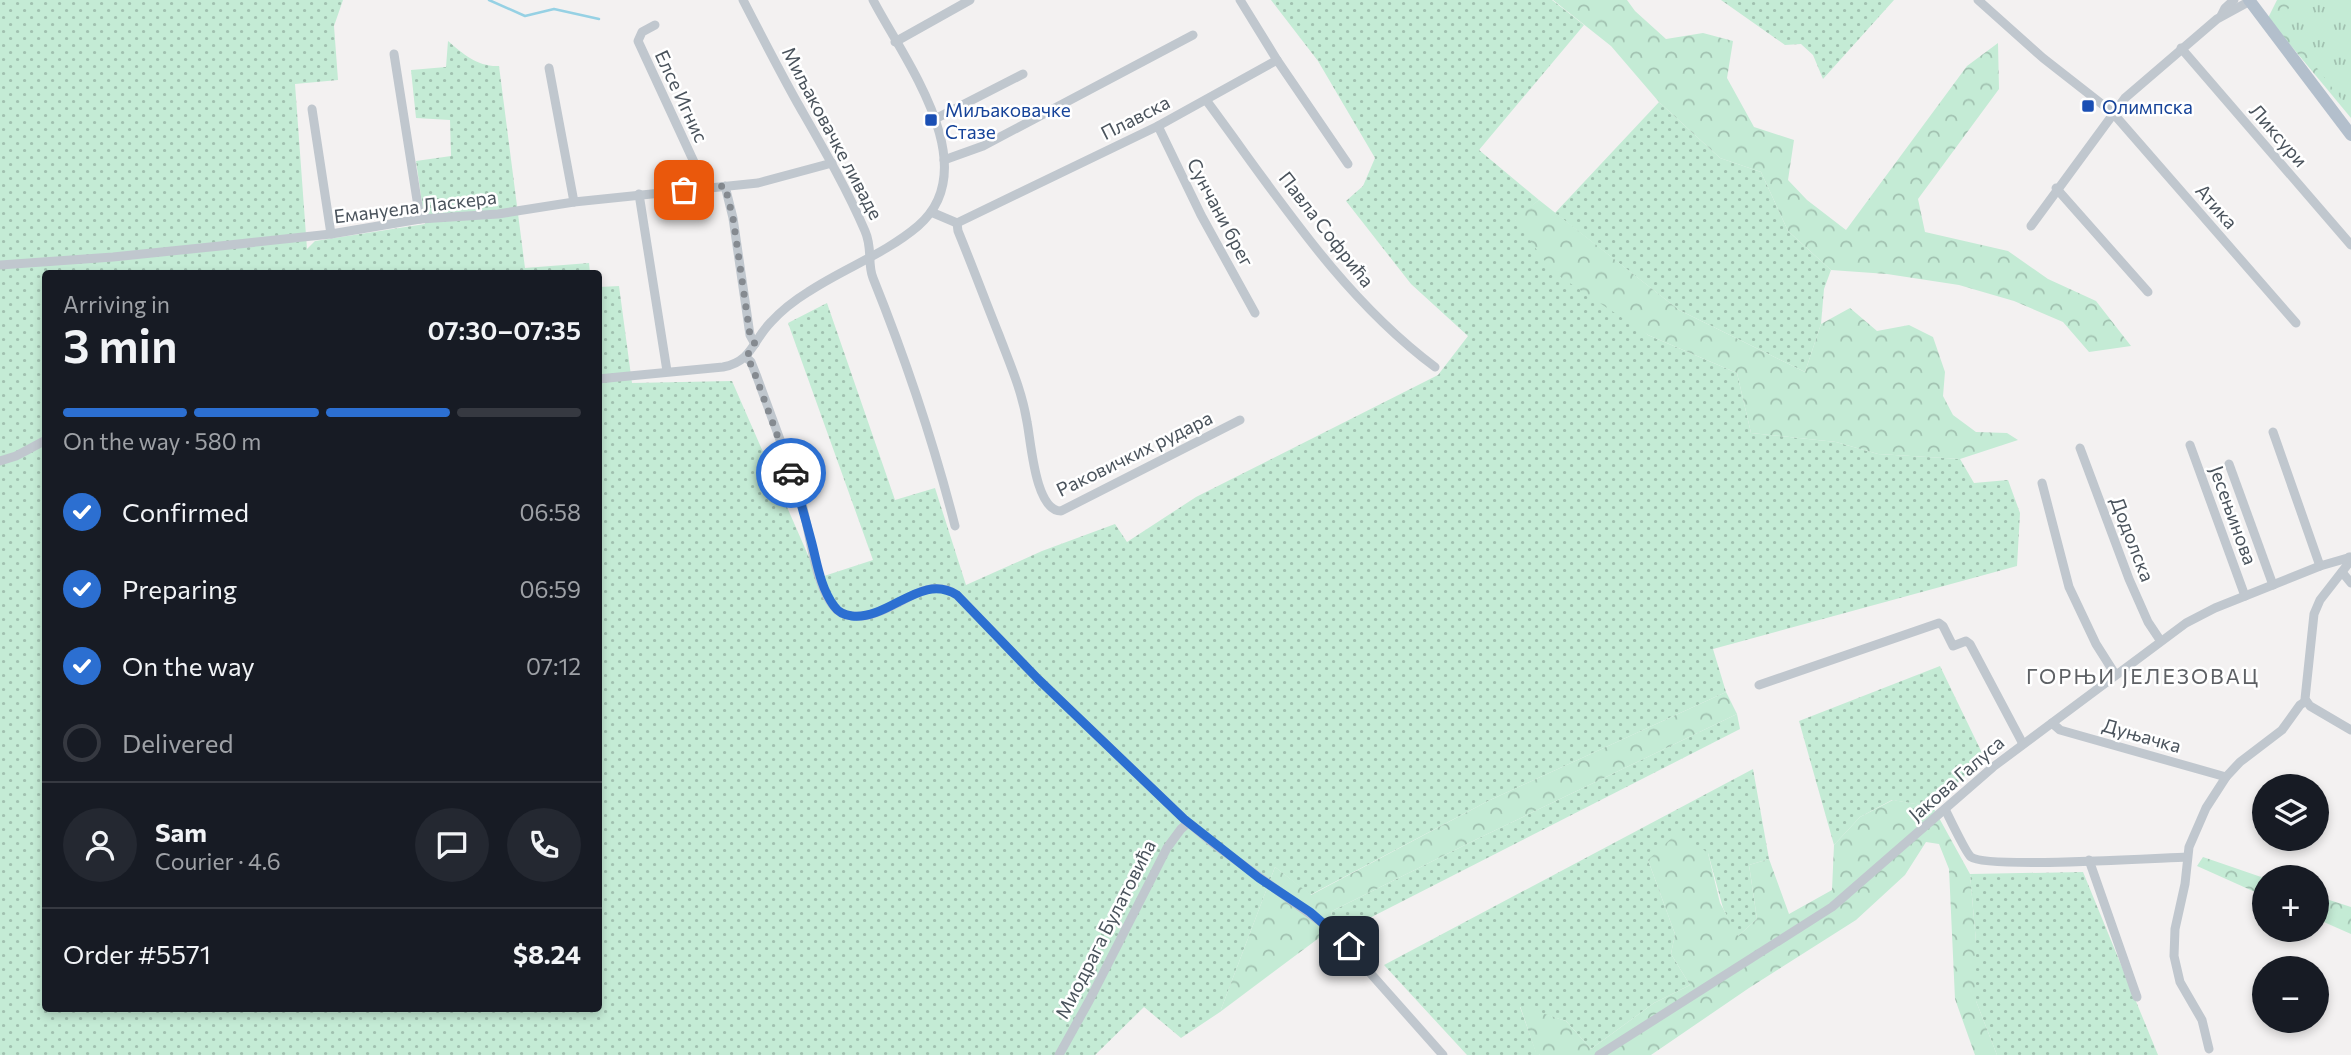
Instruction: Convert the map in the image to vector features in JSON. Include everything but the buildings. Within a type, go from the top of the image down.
[{"type":"main road","points":[[2250,0],[2351,135]]},
{"type":"street","name":"Миљаковачке ливаде","points":[[743,0],[782,76],[832,163],[866,233],[871,271],[914,384],[955,526]]},
{"type":"street","points":[[602,379],[723,367],[740,362],[771,321],[803,295],[908,235],[931,212],[943,180],[944,160],[935,119],[922,89],[873,0]]},
{"type":"street","points":[[895,42],[970,0]]},
{"type":"street","points":[[1240,0],[1348,164]]},
{"type":"street","points":[[1978,0],[2043,58],[2112,112]]},
{"type":"street","points":[[2221,16],[2234,0]]},
{"type":"street","points":[[2031,226],[2112,112],[2137,86],[2221,16],[2250,0]]},
{"type":"street","name":"Елсе Игнис","points":[[655,25],[642,32],[638,41],[706,188]]},
{"type":"street","points":[[944,160],[984,146],[1193,35]]},
{"type":"street","name":"Ликсури","points":[[2181,48],[2351,245]]},
{"type":"street","points":[[394,54],[419,219]]},
{"type":"street","name":"Плавска","points":[[957,223],[1158,126],[1277,60]]},
{"type":"street","points":[[549,68],[573,202]]},
{"type":"street","points":[[935,119],[1023,74]]},
{"type":"street","name":"Павла Софрића","points":[[1206,100],[1347,286],[1385,326],[1435,367]]},
{"type":"street","points":[[312,109],[331,233]]},
{"type":"street","name":"Атика","points":[[2112,112],[2296,323]]},
{"type":"street","name":"Сунчани брег","points":[[1158,126],[1196,205],[1255,313]]},
{"type":"street","name":"Емануела Ласкера","points":[[0,265],[113,257],[331,233],[419,219],[498,214],[639,194],[767,182],[832,163]]},
{"type":"street","points":[[725,186],[733,218],[750,335],[755,344]]},
{"type":"street","points":[[2056,188],[2148,292]]},
{"type":"street","points":[[639,194],[667,371]]},
{"type":"street","points":[[931,212],[957,223]]},
{"type":"street","name":"Раковичких рудара","points":[[957,223],[1012,366],[1024,408],[1037,480],[1042,495],[1052,510],[1060,511],[1240,420]]},
{"type":"street","points":[[746,357],[752,366],[780,440],[801,502],[819,574],[835,607],[845,614],[861,616],[879,612],[928,589],[940,587],[953,592],[1038,679],[1188,823],[1332,930],[1443,1055]]},
{"type":"street","points":[[2273,432],[2320,566]]},
{"type":"street","points":[[0,461],[42,442]]},
{"type":"street","name":"Јесењинова","points":[[2190,445],[2245,596]]},
{"type":"street","name":"Додолска","points":[[2080,448],[2129,579],[2148,622],[2160,640]]},
{"type":"street","points":[[2229,464],[2273,585]]},
{"type":"street","points":[[2042,483],[2069,587],[2096,644],[2115,674]]},
{"type":"street","points":[[2350,557],[2316,606],[2312,619],[2306,701],[2351,730]]},
{"type":"street","name":"Јакова Галуса","points":[[1599,1055],[1812,922],[1844,898],[2023,744],[2160,640],[2199,615],[2320,566],[2350,557]]},
{"type":"street","points":[[2342,572],[2351,583]]},
{"type":"street","points":[[1759,685],[1939,623],[1952,645],[1966,641],[1970,644],[2023,744]]},
{"type":"street","points":[[2209,1049],[2202,1020],[2180,982],[2174,956],[2175,929],[2185,884],[2187,857],[2195,830],[2226,777],[2282,730],[2306,701]]},
{"type":"street","name":"Дуњачка","points":[[2052,723],[2060,730],[2226,777]]},
{"type":"street","points":[[1945,809],[1971,857],[2003,863],[2187,857]]},
{"type":"street","name":"Миодрага Булатовића","points":[[1059,1055],[1096,989],[1167,848],[1188,823]]},
{"type":"street","points":[[2089,860],[2137,997]]},
{"type":"green space","points":[[0,0],[343,0],[334,26],[338,80],[295,84],[307,249],[315,241],[425,224],[416,161],[451,156],[450,120],[416,118],[411,70],[446,67],[448,41],[478,62],[499,66],[525,268],[589,263],[590,270],[42,270],[42,1012],[602,1012],[602,287],[619,286],[632,383],[732,381],[818,578],[873,560],[788,323],[827,303],[895,500],[935,488],[966,585],[1042,551],[1115,524],[1127,542],[1196,497],[1438,375],[1468,336],[1411,284],[1346,201],[1363,186],[1375,158],[1318,61],[1271,0],[1552,0],[1584,25],[1479,150],[1539,200],[1515,220],[1648,335],[1737,373],[1751,433],[1836,442],[1878,454],[1960,459],[1974,483],[2008,480],[2020,513],[2017,566],[1713,649],[1726,692],[1488,801],[1310,895],[1275,867],[1220,1012],[1181,1038],[1144,1007],[1095,1055],[0,1055]]},
{"type":"green space","points":[[1553,0],[1627,0],[1635,11],[1666,39],[1703,33],[1733,41],[1727,78],[1754,127],[1794,140],[1788,180],[1807,200],[1846,230],[1967,66],[1998,43],[1999,89],[1918,199],[1925,232],[2008,251],[2048,279],[2096,301],[2131,346],[2089,352],[2063,322],[2014,301],[1959,285],[1887,274],[1831,270],[1788,231],[1761,172],[1720,158],[1659,102],[1611,46]]},
{"type":"green space","points":[[1721,0],[1894,0],[1823,79],[1813,55],[1801,44],[1785,45]]},
{"type":"green space","points":[[2277,0],[2351,0],[2351,118],[2268,18]]},
{"type":"green space","points":[[2295,0],[2351,0],[2351,112],[2280,20]]},
{"type":"green space","points":[[1659,102],[1720,158],[1761,172],[1788,231],[1831,270],[1824,289],[1821,324],[1805,372],[1679,310],[1555,213]]},
{"type":"green space","points":[[1539,200],[1679,310],[1805,372],[1821,324],[1850,308],[1877,331],[1909,325],[1933,337],[1945,372],[1943,396],[1953,415],[1976,432],[2007,433],[2018,440],[1960,459],[1878,454],[1836,442],[1751,433],[1737,373],[1648,335],[1553,272],[1514,219]]},
{"type":"green space","points":[[1940,666],[1984,757],[1933,807],[1892,800],[1860,817],[1834,845],[1799,721]]},
{"type":"green space","points":[[1726,692],[1737,714],[1332,911],[1327,932],[1220,1012],[1275,867],[1311,895],[1488,801]]},
{"type":"green space","points":[[1737,714],[1740,729],[1350,928],[1327,932],[1332,911]]},
{"type":"green space","points":[[1753,769],[1769,859],[1749,865],[1757,919],[1737,937],[1723,908],[1708,853],[1648,860],[1675,934],[1671,954],[1690,985],[1654,1003],[1591,1049],[1566,1021],[1520,1007],[1536,1052],[1540,1055],[1467,1055],[1384,965]]},
{"type":"green space","points":[[1893,800],[1933,807],[1970,874],[1976,942],[1976,1001],[1997,1055],[1975,1055],[1955,999],[1949,869],[1939,844],[1926,842],[1905,875],[1856,920],[1651,1055],[1536,1053],[1520,1006],[1566,1021],[1591,1049],[1654,1003],[1690,985],[1671,954],[1675,934],[1648,860],[1678,832],[1708,853],[1720,903],[1738,936],[1757,919],[1749,865],[1769,859],[1789,914],[1832,890],[1834,845],[1860,817]]},
{"type":"green space","points":[[2203,857],[2252,874],[2252,891],[2197,866]]},
{"type":"green space","points":[[2083,872],[2158,1055],[1997,1055],[1976,1001],[1976,942],[1970,874]]},
{"type":"green space","points":[[2329,900],[2351,907],[2351,934],[2329,924]]},
{"type":"waterway","points":[[489,0],[525,16],[554,9],[599,19]]},
{"type":"way so far","points":[[684,190],[725,186],[733,218],[750,335],[755,344],[746,357],[752,366],[791,473]]},
{"type":"place","name":"Олимпска","points":[[2088,106]]},
{"type":"place","name":"Миљаковачке Стазе","points":[[931,120]]},
{"type":"district","name":"ГОРЊИ ЈЕЛЕЗОВАЦ","points":[[2143,675]]},
{"type":"route","points":[[791,473],[819,574],[825,590],[840,612],[852,616],[869,615],[928,589],[940,587],[953,592],[1038,679],[1184,819],[1259,878],[1310,912],[1349,946]]}]
